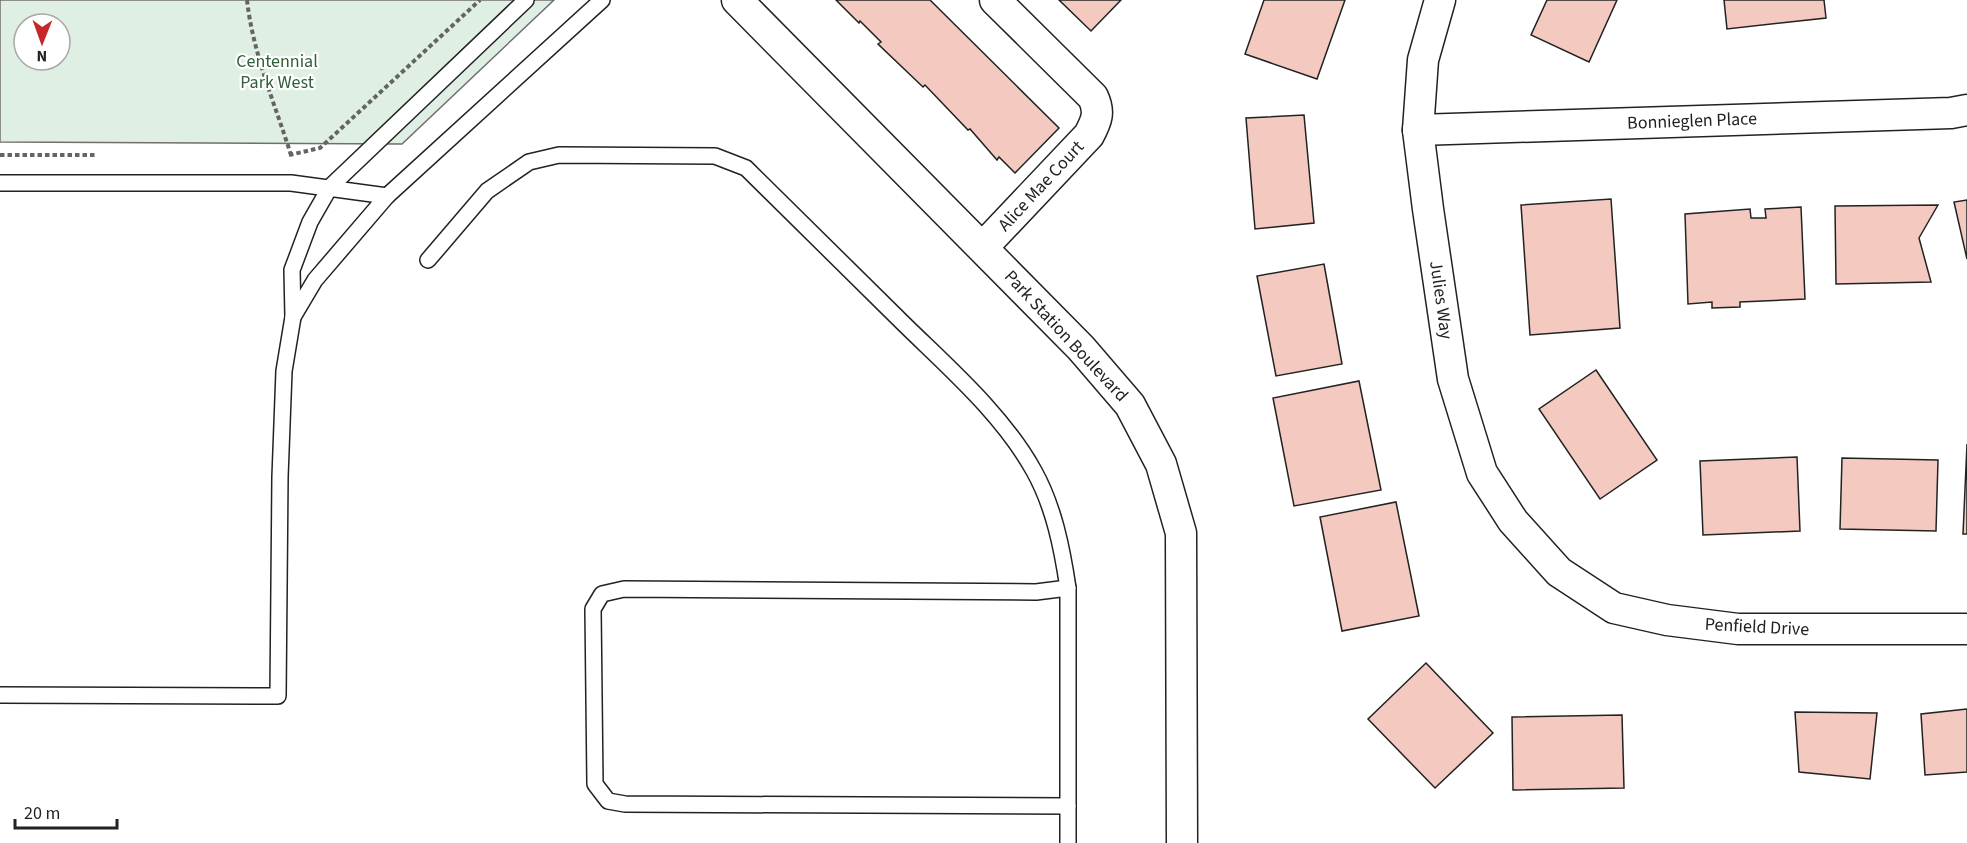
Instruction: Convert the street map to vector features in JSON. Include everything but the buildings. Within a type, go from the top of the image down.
[{"type":"street","name":"Park Station Boulevard","points":[[736,0],[983,247],[1081,348],[1130,405],[1161,464],[1180,533],[1182,843]]},
{"type":"street","name":"Alice Mae Court","points":[[983,247],[1089,135],[1096,121],[1098,108],[1093,97],[995,0]]},
{"type":"street","name":"Julies Way","points":[[1440,0],[1423,60],[1418,130],[1453,379],[1482,473],[1513,521],[1559,572]]},
{"type":"street","name":"Bonnieglen Place","points":[[1418,130],[1939,113],[1967,110]]},
{"type":"street","name":"Penfield Drive","points":[[1559,572],[1614,608],[1667,620],[1738,629],[1967,629]]},
{"type":"lane","points":[[0,695],[278,696],[280,477],[284,371],[293,317],[292,270],[310,222],[330,187],[526,0]]},
{"type":"lane","points":[[293,317],[315,280],[387,196],[602,0]]},
{"type":"lane","points":[[428,260],[487,191],[529,162],[560,155],[715,156],[746,168],[936,355],[1002,425],[1034,471],[1049,504],[1062,548],[1068,588],[1068,843]]},
{"type":"lane","points":[[0,183],[291,183],[387,196]]},
{"type":"lane","points":[[1068,588],[1036,592],[624,589],[602,594],[593,609],[595,784],[608,801],[637,804],[1068,806]]},
{"type":"path","points":[[247,0],[249,18],[267,86],[291,155]]},
{"type":"path","points":[[280,155],[291,155],[320,148],[480,0]]},
{"type":"path","points":[[0,155],[99,155]]},
{"type":"green space","name":"Centennial Park West","points":[[0,0],[554,0],[402,144],[0,142]]}]
